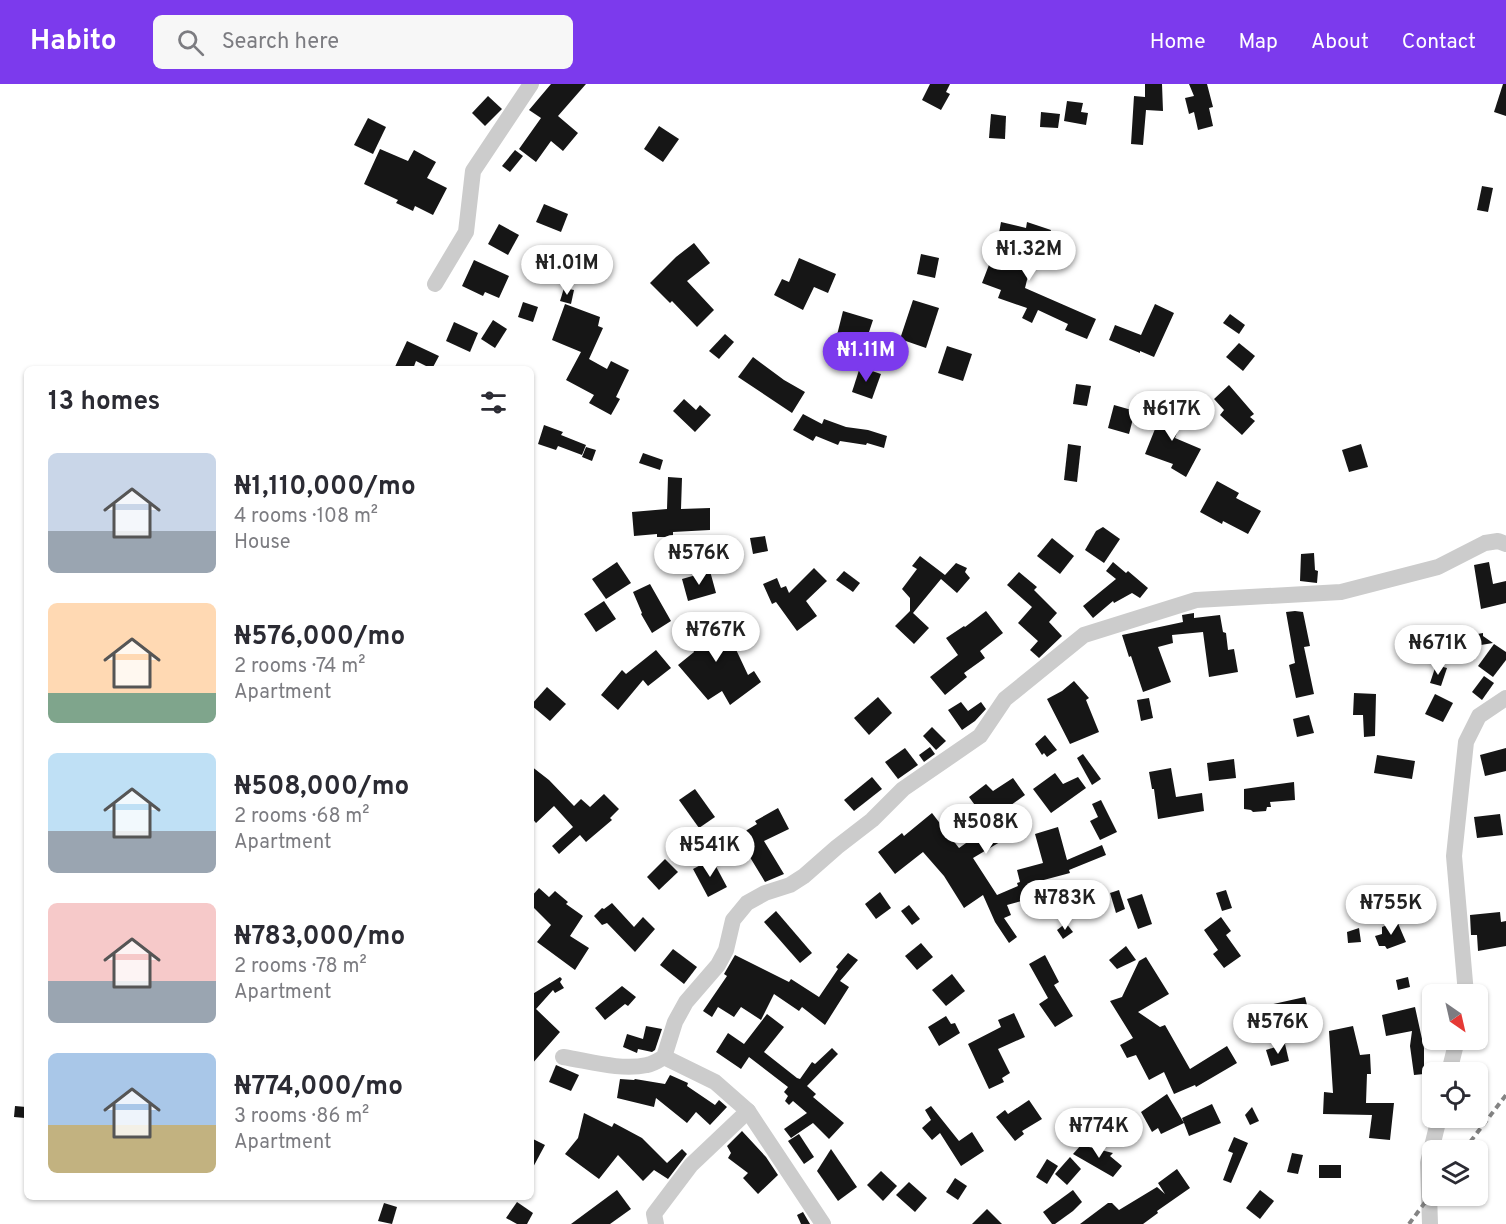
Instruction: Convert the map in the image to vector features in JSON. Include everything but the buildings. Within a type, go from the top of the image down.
[{"type":"street","points":[[435,284],[466,232],[473,171],[531,84]]},
{"type":"street","points":[[563,1058],[633,1066],[648,1065],[664,1057],[675,1023],[686,1002],[718,965],[726,950],[733,920],[747,903],[765,893],[790,885],[804,876],[872,820],[903,789],[980,736],[1005,699],[1084,635],[1196,600],[1341,592],[1438,567],[1485,543],[1498,541],[1506,544]]},
{"type":"street","points":[[1465,984],[1454,856],[1466,742],[1479,716],[1506,698]]},
{"type":"street","points":[[664,1057],[715,1082],[748,1111],[823,1224]]},
{"type":"street","points":[[656,1224],[654,1214],[691,1165],[748,1111]]},
{"type":"street","points":[[1430,1224],[1428,1163],[1437,1128]]},
{"type":"railway","points":[[1472,1140],[1506,1095]]},
{"type":"railway","points":[[1409,1224],[1422,1206]]}]
